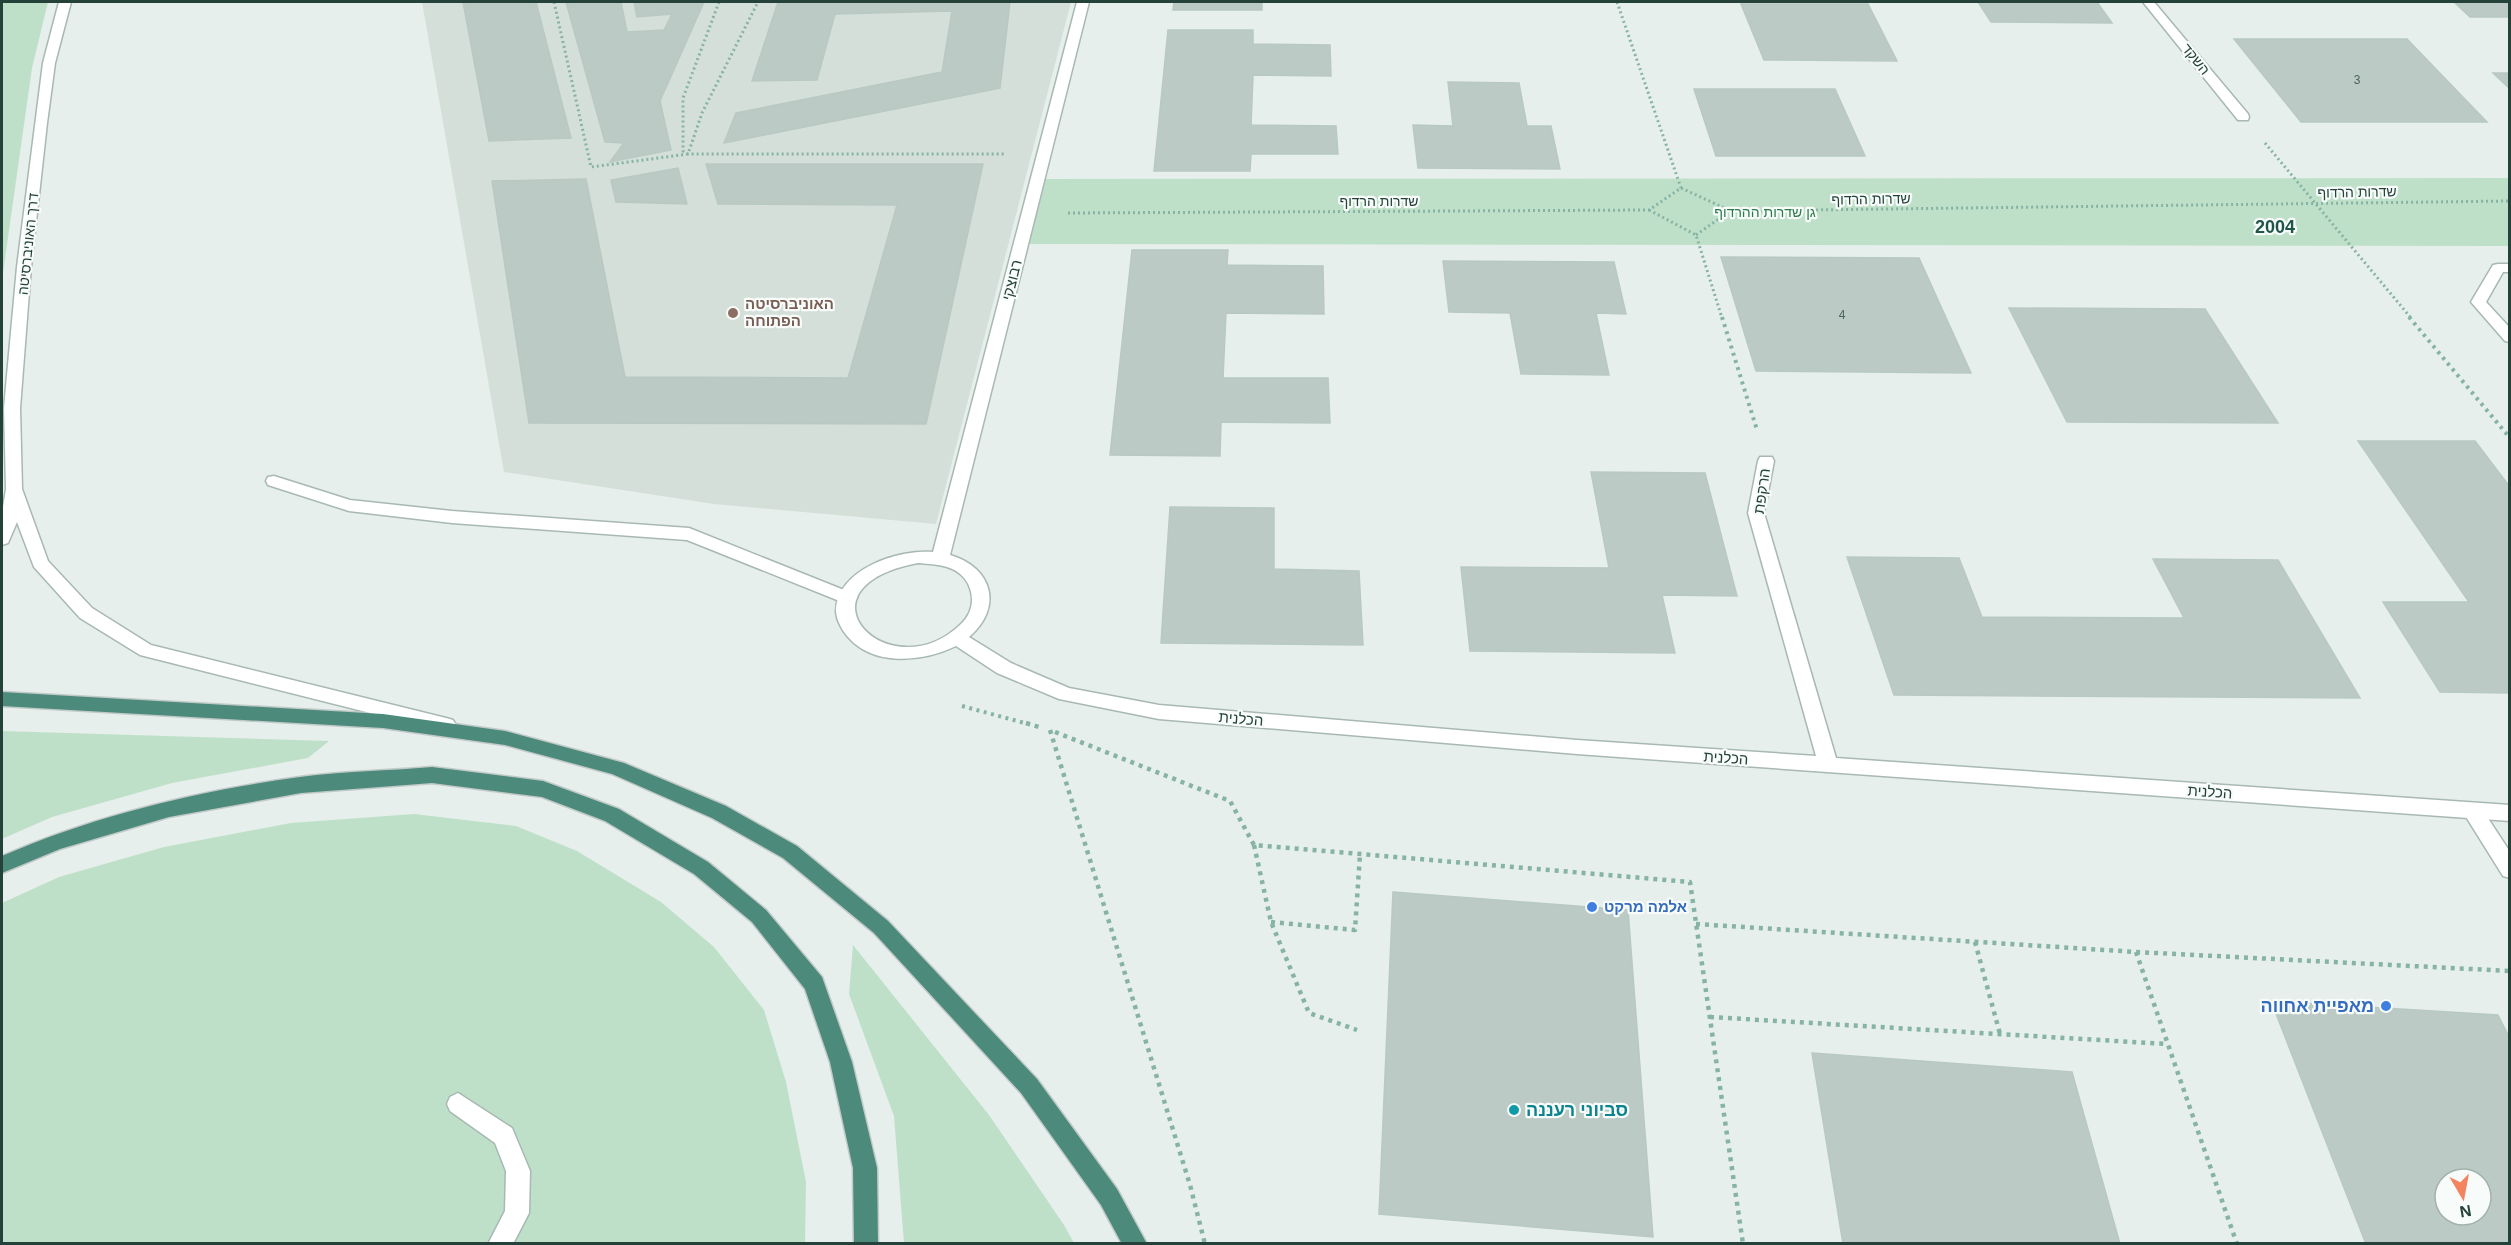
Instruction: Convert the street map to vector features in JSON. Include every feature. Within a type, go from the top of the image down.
[{"type":"highway","points":[[2,699],[383,721],[504,738],[617,768],[719,812],[790,852],[881,927],[1029,1086],[1109,1197],[1135,1244]]},
{"type":"highway","points":[[2,865],[55,842],[169,809],[301,785],[432,775],[543,789],[612,815],[701,867],[759,916],[814,984],[841,1062],[865,1168],[866,1244]]},
{"type":"street","name":"דרך האוניברסיטה","points":[[14,489],[12,408],[24,267],[49,63],[65,2]]},
{"type":"street","name":"רבוצקי","points":[[940,559],[1083,2]]},
{"type":"street","name":"השקד","points":[[2148,2],[2244,117]]},
{"type":"street","points":[[2510,268],[2498,268],[2478,302],[2510,338]]},
{"type":"street","name":"הרקפת","points":[[1766,461],[1756,513],[1828,765]]},
{"type":"street","points":[[274,481],[349,505],[452,517],[688,534],[848,598]]},
{"type":"street","points":[[2,538],[8,525],[14,489]]},
{"type":"street","points":[[14,489],[40,563],[86,613],[146,650],[368,707],[504,738]]},
{"type":"street","points":[[918,557],[940,559],[966,568],[979,582],[983,603],[974,623],[957,638],[935,649],[899,654],[876,650],[860,640],[849,627],[845,614],[848,598],[858,583],[873,571],[895,561],[918,557]]},
{"type":"street","name":"הכלנית","points":[[957,638],[1004,668],[1066,694],[1159,712],[1577,747],[2510,813]]},
{"type":"street","points":[[2474,812],[2510,870]]},
{"type":"street","points":[[458,1104],[504,1137],[518,1171],[518,1213],[500,1244]]},
{"type":"path","points":[[554,2],[591,167],[688,154],[1008,154]]},
{"type":"path","points":[[688,154],[683,151],[683,98],[719,2]]},
{"type":"path","points":[[688,154],[702,112],[758,2]]},
{"type":"path","points":[[1617,2],[1682,188],[1649,210],[1696,235],[1731,211]]},
{"type":"path","points":[[2244,117],[2510,438]]},
{"type":"path","name":"שדרות הרדוף","points":[[1682,188],[1731,211],[2510,201]]},
{"type":"path","name":"שדרות הרדוף","points":[[1029,213],[1649,210]]},
{"type":"path","name":"הרקפת","points":[[1696,235],[1766,461]]},
{"type":"path","points":[[962,706],[1050,730],[1230,801],[1254,845],[1271,922],[1309,1013],[1357,1030]]},
{"type":"path","points":[[1050,730],[1190,1185],[1205,1244]]},
{"type":"path","points":[[1254,845],[1690,882],[1743,1244]]},
{"type":"path","points":[[1271,922],[1355,930],[1360,854]]},
{"type":"path","points":[[1696,924],[2136,952],[2510,970]]},
{"type":"path","points":[[1975,942],[2000,1034]]},
{"type":"path","points":[[2136,952],[2237,1244]]},
{"type":"path","points":[[1710,1017],[2168,1044]]},
{"type":"shaded area","name":"האוניברסיטה הפתוחה","points":[[422,2],[1071,2],[936,524],[714,504],[504,472]]},
{"type":"green space","points":[[2,2],[48,2],[32,68],[2,280]]},
{"type":"green space","name":"גן שדרות ההרדוף","points":[[2510,178],[2509,246],[1021,244],[1037,179]]},
{"type":"green space","points":[[2,731],[329,741],[308,758],[172,783],[52,817],[2,839]]},
{"type":"green space","points":[[414,814],[516,826],[577,851],[661,902],[714,947],[764,1010],[786,1082],[806,1182],[805,1243],[2,1243],[2,903],[59,877],[164,847],[291,823]]},
{"type":"green space","points":[[853,945],[989,1115],[1074,1243],[904,1243],[894,1116],[849,994]]},
{"type":"building","points":[[463,2],[536,2],[571,138],[489,141]]},
{"type":"building","points":[[566,2],[621,2],[627,32],[664,30],[672,14],[637,17],[634,2],[704,2],[660,101],[671,150],[610,162],[624,143],[605,142]]},
{"type":"building","points":[[778,2],[1010,2],[1000,88],[724,143],[736,113],[942,72],[952,11],[835,14],[817,80],[752,81]]},
{"type":"building","points":[[1174,2],[1262,2],[1262,10],[1173,10]]},
{"type":"building","points":[[1978,2],[2097,2],[2112,23],[1991,22]]},
{"type":"building","points":[[2454,2],[2510,2],[2510,17],[2470,17]]},
{"type":"building","points":[[1741,4],[1868,4],[1897,61],[1764,60]]},
{"type":"building","points":[[1168,30],[1253,30],[1253,44],[1330,45],[1331,76],[1253,75],[1251,125],[1336,126],[1338,154],[1251,154],[1250,171],[1154,171]]},
{"type":"building","points":[[2234,39],[2407,39],[2487,122],[2301,122]]},
{"type":"building","points":[[2493,73],[2510,73],[2510,89]]},
{"type":"building","points":[[1448,82],[1519,83],[1527,126],[1551,126],[1560,169],[1418,168],[1413,125],[1453,126]]},
{"type":"building","points":[[1694,89],[1835,89],[1865,156],[1716,156]]},
{"type":"building","points":[[706,164],[983,164],[926,424],[529,423],[492,181],[586,179],[625,377],[848,378],[897,205],[718,204]]},
{"type":"building","points":[[678,168],[687,204],[616,202],[611,180]]},
{"type":"building","points":[[1132,250],[1228,250],[1227,265],[1323,266],[1324,314],[1226,313],[1223,378],[1328,378],[1330,423],[1221,422],[1220,456],[1110,455]]},
{"type":"building","points":[[1721,257],[1919,258],[1971,373],[1756,371]]},
{"type":"building","points":[[1443,261],[1614,262],[1626,314],[1596,313],[1609,375],[1521,374],[1510,313],[1449,312]]},
{"type":"building","points":[[2009,308],[2205,309],[2278,423],[2067,422]]},
{"type":"building","points":[[2358,441],[2475,441],[2510,487],[2510,693],[2440,692],[2383,602],[2469,602]]},
{"type":"building","points":[[1591,472],[1705,473],[1737,596],[1662,595],[1675,653],[1470,651],[1461,567],[1609,568]]},
{"type":"building","points":[[1170,507],[1274,508],[1274,569],[1359,571],[1363,645],[1161,643]]},
{"type":"building","points":[[1847,557],[1959,558],[1982,617],[2184,618],[2153,559],[2278,560],[2360,698],[1894,695]]},
{"type":"building","name":"סביוני רעננה","points":[[1393,892],[1628,910],[1653,1237],[1379,1214]]},
{"type":"building","points":[[2271,1001],[2498,1015],[2510,1039],[2510,1244],[2366,1244]]},
{"type":"building","points":[[1812,1053],[2072,1072],[2120,1244],[1843,1244]]},
{"type":"place","name":"האוניברסיטה הפתוחה","points":[[733,313]]},
{"type":"place","name":"אלמה מרקט","points":[[1592,907]]},
{"type":"place","name":"מאפיית אחווה","points":[[2386,1006]]},
{"type":"place","name":"סביוני רעננה","points":[[1514,1110]]},
{"type":"district","name":"2004","points":[[2275,227]]}]
